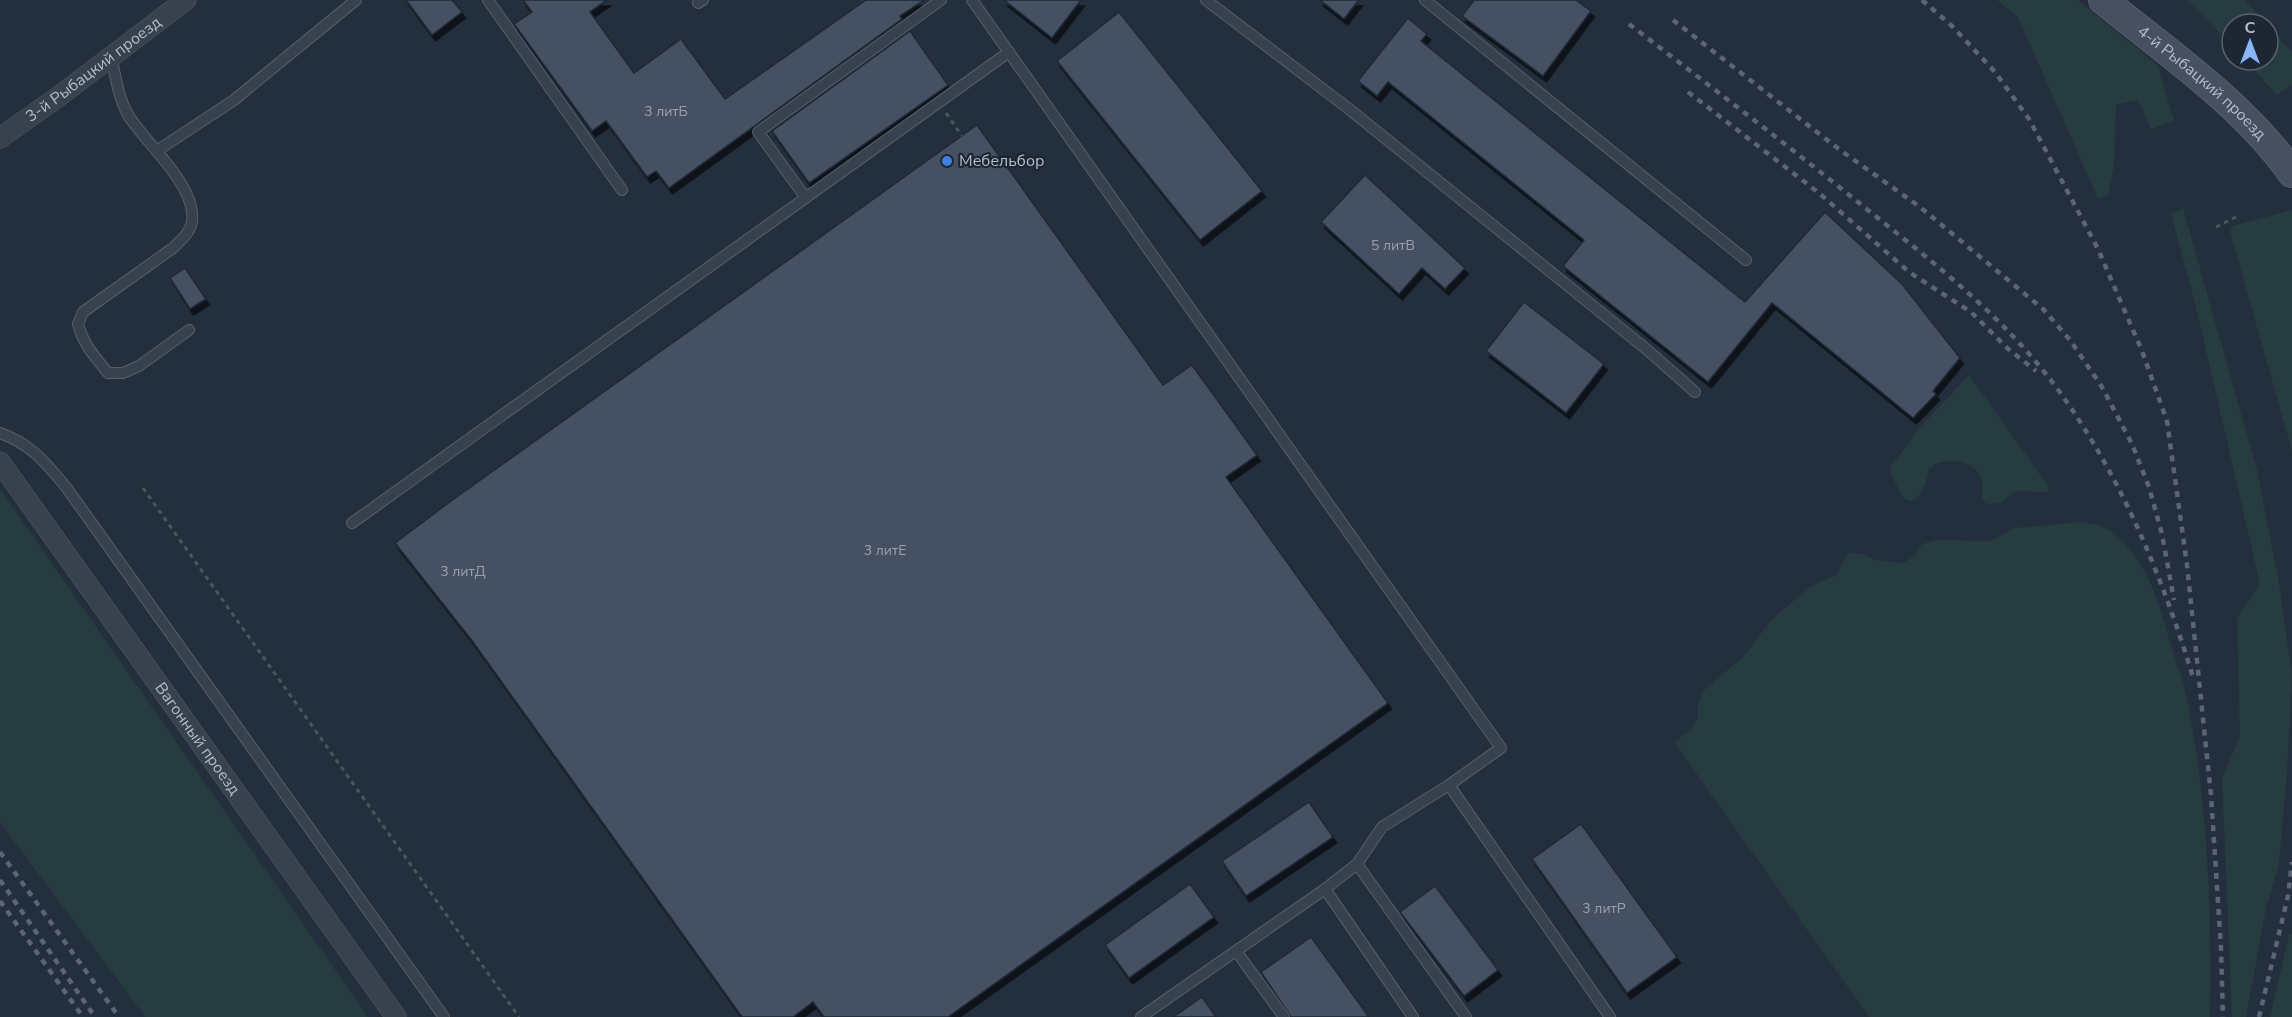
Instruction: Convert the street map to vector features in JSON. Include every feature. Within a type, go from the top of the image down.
[{"type":"street","name":"4-й Рыбацкий проезд","points":[[2103,0],[2236,109],[2276,151],[2292,173]]},
{"type":"street","name":"3-й Рыбацкий проезд","points":[[0,138],[111,56],[174,3]]},
{"type":"street","name":"Вагонный проезд","points":[[0,462],[396,1017]]},
{"type":"lane","points":[[158,150],[234,100],[356,0]]},
{"type":"lane","points":[[488,0],[622,190]]},
{"type":"lane","points":[[806,198],[758,132],[940,0]]},
{"type":"lane","points":[[972,0],[1501,748],[1449,786],[1382,827],[1357,864],[1325,889],[1141,1017]]},
{"type":"lane","points":[[1206,0],[1367,124],[1646,348],[1695,392]]},
{"type":"lane","points":[[1425,0],[1746,260]]},
{"type":"lane","points":[[352,523],[1009,52]]},
{"type":"lane","points":[[111,56],[117,90],[128,114],[141,133],[158,150],[183,188],[191,208],[192,222],[186,235],[173,248],[83,312],[78,324],[82,338],[108,373],[123,373],[139,366],[189,330]]},
{"type":"lane","points":[[0,433],[14,438],[36,452],[66,487],[444,1017]]},
{"type":"lane","points":[[1449,786],[1610,1017]]},
{"type":"lane","points":[[1357,864],[1466,1017]]},
{"type":"lane","points":[[1325,889],[1413,1017]]},
{"type":"lane","points":[[1236,951],[1284,1017]]},
{"type":"path","points":[[938,103],[962,136]]},
{"type":"path","points":[[2216,227],[2236,217]]},
{"type":"path","points":[[142,488],[519,1017]]},
{"type":"green space","points":[[1997,0],[2078,0],[2158,66],[2174,121],[2151,129],[2138,100],[2116,105],[2114,167],[2108,196],[2098,199],[2018,17]]},
{"type":"green space","points":[[2187,0],[2245,0],[2256,12],[2220,12],[2220,33]]},
{"type":"green space","points":[[2280,39],[2292,52],[2292,85],[2276,95],[2256,72],[2280,72]]},
{"type":"green space","points":[[2183,208],[2257,470],[2279,583],[2292,675],[2287,774],[2279,864],[2266,909],[2246,1017],[2232,1017],[2222,779],[2240,736],[2237,618],[2260,584],[2196,307],[2171,214]]},
{"type":"green space","points":[[2292,210],[2292,451],[2230,232],[2233,226]]},
{"type":"green space","points":[[1969,375],[2048,486],[2049,492],[2017,491],[2011,493],[2002,503],[1987,504],[1982,500],[1982,481],[1976,470],[1963,462],[1948,461],[1929,469],[1921,492],[1916,498],[1911,501],[1906,500],[1901,495],[1892,475],[1891,466],[1920,427]]},
{"type":"green space","points":[[0,489],[368,1017],[145,1017],[0,822]]},
{"type":"green space","points":[[2082,522],[2102,526],[2112,532],[2134,555],[2142,568],[2156,596],[2185,692],[2194,738],[2204,818],[2209,898],[2210,1017],[1869,1017],[1674,742],[1692,729],[1698,717],[1698,704],[1703,691],[1745,655],[1771,620],[1780,612],[1812,586],[1836,575],[1849,552],[1862,554],[1875,560],[1904,563],[1915,555],[1922,544],[1936,540],[1990,541],[2014,528]]},
{"type":"green space","points":[[2292,934],[2292,1017],[2270,1017],[2289,935]]},
{"type":"building","points":[[406,0],[452,0],[462,12],[432,35]]},
{"type":"building","points":[[523,0],[607,0],[590,12],[634,73],[681,39],[725,99],[866,0],[924,0],[900,16],[902,19],[669,188],[656,171],[647,177],[606,121],[592,131],[514,24],[532,12]]},
{"type":"building","points":[[1004,0],[1081,0],[1052,38]]},
{"type":"building","points":[[1320,0],[1359,0],[1344,19]]},
{"type":"building","points":[[1474,0],[1576,0],[1591,11],[1543,76],[1462,16]]},
{"type":"building","points":[[1119,12],[1262,191],[1200,240],[1057,61]]},
{"type":"building","points":[[1408,18],[1427,34],[1421,41],[1745,302],[1825,212],[1902,284],[1960,358],[1933,391],[1936,394],[1913,418],[1772,303],[1708,382],[1563,266],[1584,240],[1388,82],[1377,96],[1358,81]]},
{"type":"building","points":[[910,31],[948,85],[809,183],[772,131]]},
{"type":"building","points":[[977,125],[1163,385],[1192,365],[1257,455],[1226,477],[1388,703],[948,1017],[824,1017],[813,1002],[793,1017],[742,1017],[473,642],[395,543]]},
{"type":"building","points":[[1365,175],[1465,268],[1445,289],[1422,268],[1399,294],[1321,222]]},
{"type":"building","points":[[185,268],[206,299],[190,309],[170,278]]},
{"type":"building","points":[[1524,302],[1604,364],[1566,413],[1486,351]]},
{"type":"building","points":[[1309,802],[1333,837],[1246,896],[1222,861]]},
{"type":"building","points":[[1581,824],[1677,957],[1627,993],[1532,859]]},
{"type":"building","points":[[1190,884],[1214,917],[1129,978],[1105,945]]},
{"type":"building","points":[[1435,886],[1498,970],[1464,996],[1400,912]]},
{"type":"building","points":[[1311,937],[1369,1017],[1291,1017],[1261,972]]},
{"type":"building","points":[[1202,997],[1216,1017],[1173,1017]]},
{"type":"railway","points":[[1922,0],[1952,26],[1995,72],[2029,119],[2098,249],[2142,351],[2167,421],[2187,565],[2211,795],[2223,1017]]},
{"type":"railway","points":[[1673,20],[1840,150],[1920,207],[2043,309],[2070,340],[2102,387],[2132,444],[2149,487],[2162,534],[2174,600]]},
{"type":"railway","points":[[1629,24],[1780,140],[1920,252],[1994,317],[2039,365],[2082,424],[2121,493],[2154,565],[2193,677]]},
{"type":"railway","points":[[1688,92],[1819,193],[1909,272],[1971,312],[2007,348],[2036,371]]},
{"type":"railway","points":[[0,852],[119,1017]]},
{"type":"railway","points":[[2259,1017],[2288,896],[2292,862]]},
{"type":"railway","points":[[0,880],[95,1017]]},
{"type":"railway","points":[[0,901],[83,1017]]},
{"type":"place","name":"Мебельбор","points":[[947,161]]}]
